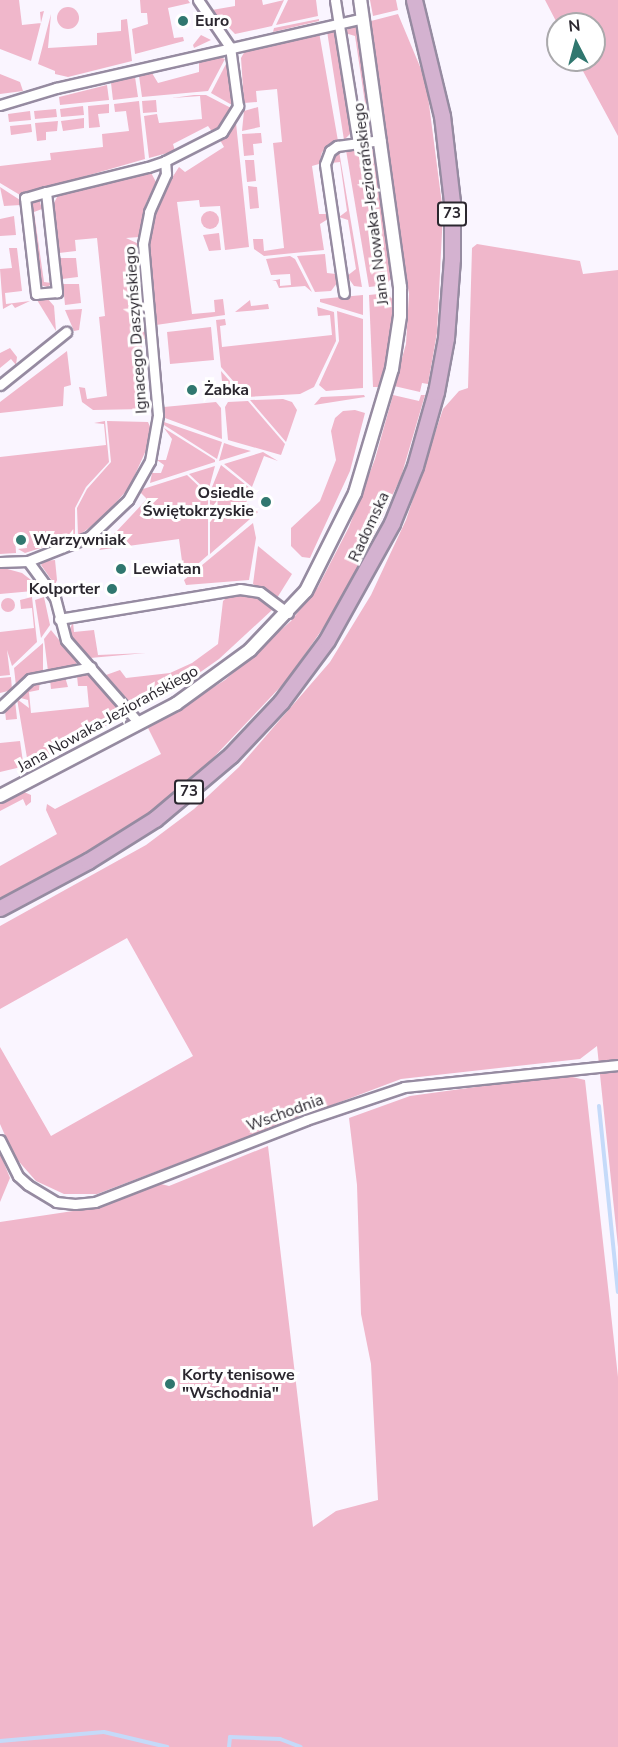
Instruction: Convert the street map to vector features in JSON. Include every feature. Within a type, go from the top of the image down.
[{"type":"main road","name":"Radomska","points":[[0,908],[88,861],[155,819],[237,749],[281,702],[327,640],[392,523],[414,466],[436,392],[446,338],[452,259],[451,186],[442,116],[414,0]]},
{"type":"street","points":[[46,192],[57,292],[36,294],[25,198],[46,192],[165,161],[201,145],[232,120],[238,106],[231,47],[198,0]]},
{"type":"street","points":[[335,0],[358,144]]},
{"type":"street","name":"Jana Nowaka-Jeziorańskiego","points":[[0,796],[139,723],[218,676],[288,613],[316,574],[355,493],[398,341],[400,287],[360,0]]},
{"type":"street","points":[[0,105],[42,91],[363,18]]},
{"type":"street","points":[[344,293],[325,164],[330,151],[381,140]]},
{"type":"street","name":"Ignacego Daszyńskiego","points":[[0,561],[28,561],[89,537],[128,500],[150,461],[158,415],[143,244],[153,197],[166,174],[165,161]]},
{"type":"street","points":[[0,385],[66,332]]},
{"type":"street","points":[[28,561],[55,598],[66,639],[139,723]]},
{"type":"street","points":[[59,619],[114,613],[121,606],[240,589],[260,592],[288,613]]},
{"type":"street","points":[[0,707],[30,679],[91,667]]},
{"type":"street","name":"Wschodnia","points":[[0,1140],[18,1176],[28,1185],[57,1202],[75,1204],[95,1202],[306,1120],[404,1087],[618,1065]]},
{"type":"shaded area","points":[[0,0],[19,0],[22,25],[41,23],[31,61],[0,49]]},
{"type":"shaded area","points":[[140,0],[188,0],[190,3],[168,8],[174,38],[183,37],[184,41],[135,54],[132,29],[148,24],[147,13],[141,13]]},
{"type":"shaded area","points":[[235,0],[262,0],[263,5],[284,0],[272,26],[235,34],[212,10],[235,6]]},
{"type":"shaded area","points":[[288,0],[316,0],[318,16],[276,25]]},
{"type":"shaded area","points":[[370,0],[396,0],[398,10],[373,16]]},
{"type":"shaded area","points":[[545,0],[618,0],[618,136],[583,72],[606,72],[606,12],[551,12]]},
{"type":"shaded area","points":[[68,7],[76,10],[79,18],[76,26],[68,29],[60,26],[57,18],[60,10]]},
{"type":"shaded area","points":[[51,14],[48,48],[97,45],[97,33],[121,31],[121,20],[127,19],[132,61],[68,77],[55,74],[55,71],[38,64]]},
{"type":"shaded area","points":[[398,14],[426,81],[443,212],[437,333],[428,384],[422,383],[420,392],[394,386],[406,344],[409,294],[371,21]]},
{"type":"shaded area","points":[[319,19],[319,21],[273,32],[274,28]]},
{"type":"shaded area","points":[[350,26],[358,28],[373,128],[364,137],[358,122],[365,126],[368,123],[355,36],[345,33]]},
{"type":"shaded area","points":[[331,30],[338,35],[352,132],[344,140],[327,31]]},
{"type":"shaded area","points":[[319,32],[338,141],[322,152],[319,164],[312,166],[319,214],[326,214],[328,219],[320,224],[324,250],[264,256],[254,249],[253,239],[263,239],[264,251],[284,248],[273,143],[282,142],[277,89],[256,91],[257,102],[244,103],[241,58],[246,49]]},
{"type":"shaded area","points":[[201,35],[211,40],[194,48],[193,45]]},
{"type":"shaded area","points":[[216,56],[225,59],[208,91],[142,97],[139,76],[152,73],[158,83],[199,72],[199,61]]},
{"type":"shaded area","points":[[227,62],[232,92],[232,105],[211,93]]},
{"type":"shaded area","points":[[0,74],[20,82],[23,91],[0,94]]},
{"type":"shaded area","points":[[135,77],[138,97],[113,100],[111,83]]},
{"type":"shaded area","points":[[107,85],[109,100],[60,105],[59,97]]},
{"type":"shaded area","points":[[206,95],[231,108],[220,127],[213,133],[208,126],[173,144],[175,151],[149,158],[144,116],[157,114],[159,123],[202,119],[200,96],[172,98]]},
{"type":"shaded area","points":[[156,100],[157,112],[143,113],[142,101]]},
{"type":"shaded area","points":[[139,101],[145,159],[20,195],[0,183],[0,166],[51,160],[50,153],[103,147],[102,134],[129,131],[126,111],[115,112],[114,104]]},
{"type":"shaded area","points":[[109,104],[109,113],[98,114],[100,127],[89,128],[88,106]]},
{"type":"shaded area","points":[[83,106],[84,115],[61,117],[60,109]]},
{"type":"shaded area","points":[[258,107],[260,127],[242,131],[244,111]]},
{"type":"shaded area","points":[[56,109],[57,117],[35,119],[34,111]]},
{"type":"shaded area","points":[[30,111],[31,120],[9,122],[8,114]]},
{"type":"shaded area","points":[[84,118],[84,128],[63,131],[61,121]]},
{"type":"shaded area","points":[[58,121],[57,131],[46,132],[46,140],[37,141],[35,123]]},
{"type":"shaded area","points":[[236,123],[249,247],[225,250],[220,206],[200,207],[199,200],[177,202],[192,314],[215,312],[214,300],[223,299],[225,315],[156,325],[148,246],[159,198],[179,167],[185,172],[224,147],[220,140]]},
{"type":"shaded area","points":[[31,124],[32,132],[11,135],[10,126]]},
{"type":"shaded area","points":[[261,133],[262,143],[253,144],[254,155],[244,156],[242,134]]},
{"type":"shaded area","points":[[369,147],[377,154],[393,276],[386,285],[369,287],[346,150]]},
{"type":"shaded area","points":[[339,151],[362,287],[354,286],[347,276],[356,269],[348,220],[339,217],[347,211],[340,162],[331,163]]},
{"type":"shaded area","points":[[245,160],[254,160],[256,181],[247,182]]},
{"type":"shaded area","points":[[149,169],[156,182],[146,203],[139,237],[126,238],[139,244],[138,249],[135,245],[133,248],[140,330],[148,334],[148,340],[141,338],[143,357],[148,362],[145,366],[148,401],[154,403],[144,409],[93,410],[82,402],[79,387],[85,388],[87,399],[107,396],[99,317],[105,316],[97,238],[75,240],[76,251],[59,253],[54,203],[59,193]]},
{"type":"shaded area","points":[[248,186],[257,187],[259,208],[250,209]]},
{"type":"shaded area","points":[[0,187],[20,200],[21,205],[4,206]]},
{"type":"shaded area","points":[[39,199],[42,209],[34,212],[44,282],[52,283],[48,287],[39,285],[31,213],[33,202]]},
{"type":"shaded area","points":[[210,211],[216,214],[219,220],[216,226],[210,229],[204,226],[201,220],[204,214]]},
{"type":"shaded area","points":[[14,216],[16,235],[0,236],[0,219]]},
{"type":"shaded area","points":[[219,233],[221,250],[209,251],[203,235]]},
{"type":"shaded area","points":[[477,244],[580,261],[583,274],[618,270],[618,1247],[597,1046],[580,1059],[401,1079],[97,1194],[64,1194],[36,1181],[14,1156],[0,1124],[0,1047],[51,1136],[193,1056],[127,938],[0,1009],[0,926],[146,845],[194,809],[239,767],[330,662],[371,595],[406,520],[443,409],[459,391],[468,388],[472,248]]},
{"type":"shaded area","points":[[9,248],[17,248],[22,291],[5,293],[6,304],[30,301],[15,308],[12,304],[3,309],[0,269],[12,268]]},
{"type":"shaded area","points":[[325,254],[327,273],[336,274],[337,283],[331,291],[315,292],[297,256]]},
{"type":"shaded area","points":[[290,256],[295,259],[312,292],[305,286],[279,288],[276,281],[272,281],[280,279],[280,286],[291,285],[290,274],[271,275],[266,259]]},
{"type":"shaded area","points":[[59,258],[76,258],[78,277],[62,279]]},
{"type":"shaded area","points":[[63,284],[79,284],[81,303],[65,305]]},
{"type":"shaded area","points":[[387,293],[394,301],[393,333],[382,382],[379,387],[373,387],[369,295]]},
{"type":"shaded area","points":[[363,295],[363,315],[320,302],[320,299]]},
{"type":"shaded area","points":[[47,298],[54,306],[56,331],[37,300]]},
{"type":"shaded area","points":[[250,300],[251,306],[268,304],[269,309],[235,312]]},
{"type":"shaded area","points":[[317,307],[334,312],[336,341],[314,387],[300,394],[247,397],[221,367],[216,320],[225,319],[226,325],[220,326],[222,347],[332,335],[330,315],[318,316]]},
{"type":"shaded area","points":[[82,309],[79,330],[74,331],[65,310]]},
{"type":"shaded area","points":[[337,311],[363,319],[363,388],[326,391],[319,385],[339,341]]},
{"type":"shaded area","points":[[211,327],[214,360],[170,364],[167,332]]},
{"type":"shaded area","points":[[10,348],[17,357],[16,365],[11,359],[0,368],[0,353]]},
{"type":"shaded area","points":[[67,351],[71,385],[64,387],[63,406],[0,413],[0,402]]},
{"type":"shaded area","points":[[221,371],[244,397],[228,398],[223,392]]},
{"type":"shaded area","points":[[364,395],[365,397],[314,405],[321,397]]},
{"type":"shaded area","points":[[393,395],[419,401],[421,395],[425,395],[401,477],[344,598],[287,680],[194,778],[150,812],[81,855],[0,898],[0,866],[57,834],[46,810],[47,804],[55,809],[161,754],[148,728],[225,680],[291,621],[318,587],[349,527],[375,459]]},
{"type":"shaded area","points":[[283,399],[292,402],[297,410],[286,442],[250,400]]},
{"type":"shaded area","points":[[248,401],[285,444],[281,455],[228,440],[225,407],[228,402]]},
{"type":"shaded area","points":[[216,402],[221,408],[222,439],[165,418],[164,407]]},
{"type":"shaded area","points":[[355,410],[365,413],[350,471],[310,558],[302,557],[291,546],[291,528],[320,501],[336,460],[331,431],[335,418],[343,411]]},
{"type":"shaded area","points":[[105,421],[109,462],[86,487],[75,508],[75,537],[25,553],[18,549],[27,548],[26,534],[15,534],[16,553],[0,554],[0,457],[106,445],[104,424],[94,423]]},
{"type":"shaded area","points":[[107,421],[148,422],[151,429],[147,448],[129,488],[101,519],[78,536],[77,508],[87,489],[111,462]]},
{"type":"shaded area","points":[[164,422],[222,442],[217,459],[164,425]]},
{"type":"shaded area","points":[[164,428],[215,462],[150,483],[152,473],[161,473],[164,465],[157,460],[166,460],[172,439]]},
{"type":"shaded area","points":[[224,443],[236,447],[251,451],[219,461]]},
{"type":"shaded area","points":[[263,452],[278,461],[264,456],[252,487],[224,464]]},
{"type":"shaded area","points":[[221,465],[251,489],[246,503],[258,512],[210,554],[210,492]]},
{"type":"shaded area","points":[[215,466],[208,492],[189,474]]},
{"type":"shaded area","points":[[187,475],[208,495],[208,555],[184,576],[179,539],[99,550],[147,499],[140,492],[143,489]]},
{"type":"shaded area","points":[[253,523],[256,538],[249,580],[186,585],[184,580]]},
{"type":"shaded area","points":[[258,546],[292,574],[277,598],[253,584]]},
{"type":"shaded area","points":[[55,560],[57,580],[55,585],[41,565],[44,561]]},
{"type":"shaded area","points":[[0,567],[22,573],[44,590],[0,594]]},
{"type":"shaded area","points":[[243,594],[262,599],[272,610],[219,659],[175,690],[137,710],[106,675],[120,670],[126,678],[170,673],[192,663],[218,644],[223,601],[229,595]]},
{"type":"shaded area","points":[[32,597],[37,642],[12,666],[7,650],[10,675],[0,676],[0,632],[34,628],[32,608],[21,609],[20,600]]},
{"type":"shaded area","points":[[44,597],[50,625],[41,638],[35,600]]},
{"type":"shaded area","points":[[5,598],[11,598],[15,605],[11,612],[5,612],[1,608],[1,602]]},
{"type":"shaded area","points":[[73,622],[74,632],[94,630],[98,655],[146,653],[90,658],[68,633]]},
{"type":"shaded area","points":[[51,630],[77,662],[75,666],[48,671],[44,639]]},
{"type":"shaded area","points":[[43,643],[43,672],[27,675],[16,686],[14,668]]},
{"type":"shaded area","points":[[89,674],[120,709],[119,719],[21,769],[27,758],[17,699],[29,708],[28,700],[17,697],[29,684],[40,680],[39,690],[29,692],[31,713],[89,707],[87,686],[78,686],[77,676]]},
{"type":"shaded area","points":[[11,677],[12,690],[0,693],[0,678]]},
{"type":"shaded area","points":[[65,677],[68,687],[51,689],[50,679]]},
{"type":"shaded area","points":[[15,700],[17,719],[6,720],[5,711]]},
{"type":"shaded area","points":[[20,741],[23,762],[17,768],[0,772],[0,743]]},
{"type":"shaded area","points":[[24,792],[31,795],[31,802],[26,806],[23,799],[0,811],[0,804]]},
{"type":"shaded area","points":[[564,1075],[585,1080],[618,1377],[618,1747],[0,1747],[0,1222],[93,1208],[161,1184],[169,1186],[268,1146],[313,1527],[336,1511],[378,1500],[371,1364],[361,1314],[357,1185],[349,1118],[410,1096]]},
{"type":"shaded area","points":[[0,1153],[10,1178],[0,1202]]},
{"type":"waterway","points":[[599,1106],[618,1292]]},
{"type":"waterway","points":[[0,1741],[104,1732],[167,1747]]},
{"type":"waterway","points":[[229,1747],[230,1737],[280,1739],[301,1747]]},
{"type":"place","name":"Euro","points":[[183,21]]},
{"type":"place","name":"Żabka","points":[[192,390]]},
{"type":"place","name":"Osiedle Świętokrzyskie","points":[[266,502]]},
{"type":"place","name":"Warzywniak","points":[[21,540]]},
{"type":"place","name":"Lewiatan","points":[[121,569]]},
{"type":"place","name":"Kolporter","points":[[112,589]]},
{"type":"place","name":"Korty tenisowe \"Wschodnia\"","points":[[170,1384]]}]
